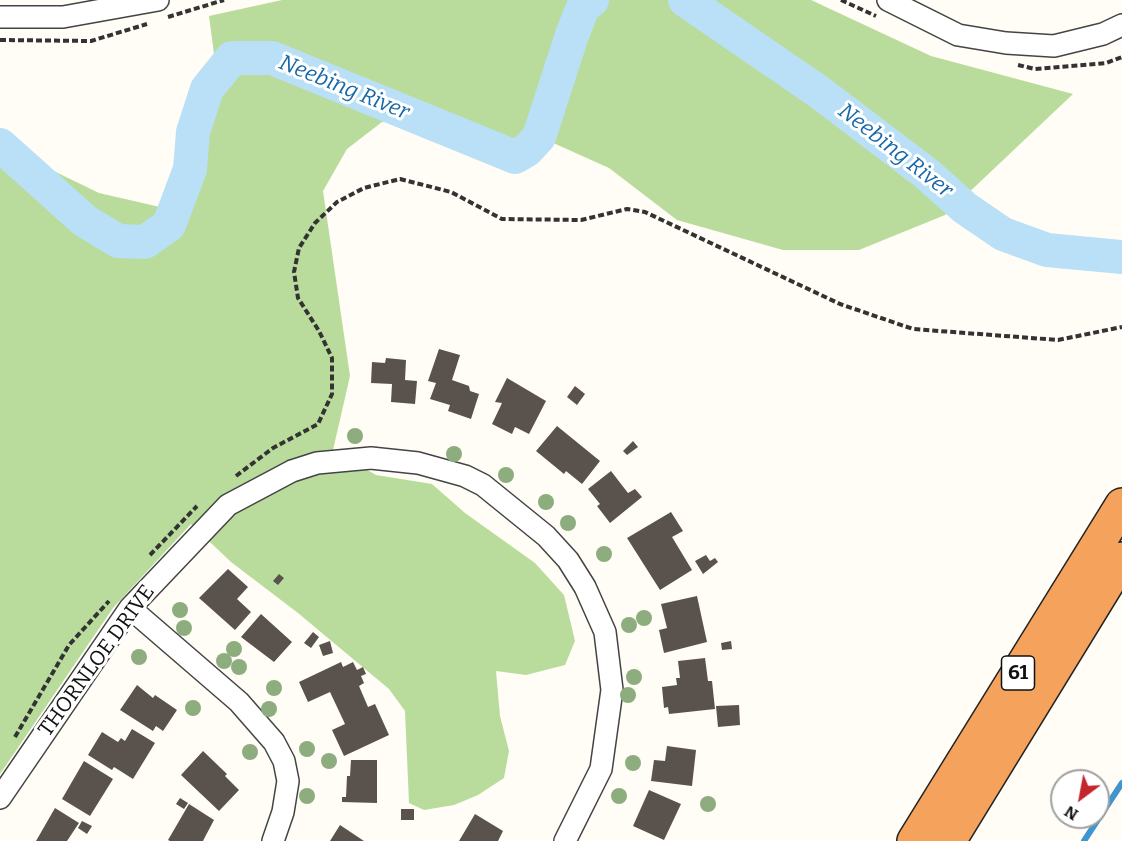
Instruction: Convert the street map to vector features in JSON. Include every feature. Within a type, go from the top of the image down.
[{"type":"highway","name":"61","points":[[914,841],[1122,505]]},
{"type":"highway","name":"61","points":[[949,841],[1122,559]]},
{"type":"street","points":[[0,17],[63,17],[158,0]]},
{"type":"street","points":[[888,0],[957,35],[1006,43],[1054,46],[1103,34],[1122,25]]},
{"type":"street","name":"THORNLOE DRIVE","points":[[0,798],[123,600],[228,505],[292,471],[317,463],[371,458],[418,462],[465,476],[483,485],[515,509],[568,560],[585,587],[605,632],[612,690],[601,769],[565,841]]},
{"type":"street","points":[[123,600],[238,702],[274,742],[284,761],[288,781],[283,812],[273,841]]},
{"type":"path","points":[[236,477],[273,448],[318,424],[332,394],[332,358],[319,331],[298,298],[294,272],[299,248],[315,223],[337,202],[364,188],[400,179],[451,192],[502,219],[581,219],[627,209],[645,212],[840,304],[913,328],[1058,340],[1122,327]]},
{"type":"path","points":[[148,557],[188,513],[207,499]]},
{"type":"path","points":[[11,744],[69,645],[123,600]]},
{"type":"green space","points":[[282,0],[811,0],[931,56],[1073,94],[945,215],[859,250],[783,250],[677,220],[609,168],[540,137],[519,168],[409,120],[382,122],[347,149],[323,191],[350,376],[333,450],[376,475],[432,484],[465,513],[535,563],[564,595],[575,641],[565,665],[526,675],[496,671],[500,716],[509,751],[504,778],[478,795],[454,805],[424,810],[409,803],[405,711],[389,689],[298,613],[231,562],[191,524],[113,608],[0,774],[0,145],[99,193],[173,210],[198,172],[199,137],[220,99],[209,16]]},
{"type":"building","points":[[439,349],[460,355],[452,380],[469,386],[470,391],[479,394],[471,419],[448,411],[450,405],[430,399],[436,383],[428,381]]},
{"type":"building","points":[[386,358],[406,360],[405,380],[417,381],[415,404],[391,402],[392,384],[371,383],[372,362],[385,363]]},
{"type":"building","points":[[507,378],[546,401],[529,434],[515,427],[512,434],[492,424],[502,403],[495,402]]},
{"type":"building","points":[[575,386],[585,394],[577,405],[567,397]]},
{"type":"building","points":[[557,426],[600,461],[582,484],[566,471],[564,474],[536,451]]},
{"type":"building","points":[[633,441],[638,447],[627,455],[623,451]]},
{"type":"building","points":[[611,471],[628,493],[635,489],[642,497],[610,523],[597,506],[600,504],[588,489]]},
{"type":"building","points":[[671,512],[683,531],[672,537],[692,570],[660,590],[627,538]]},
{"type":"building","points":[[706,555],[710,561],[715,558],[718,562],[703,574],[695,561]]},
{"type":"building","points":[[228,569],[248,587],[237,599],[251,612],[235,630],[199,598]]},
{"type":"building","points":[[279,574],[284,578],[278,585],[273,581]]},
{"type":"building","points":[[697,596],[707,642],[664,653],[659,630],[667,628],[661,604]]},
{"type":"building","points":[[261,614],[292,642],[274,662],[241,637]]},
{"type":"building","points":[[313,632],[319,637],[311,648],[304,643]]},
{"type":"building","points":[[330,641],[333,653],[323,656],[319,645]]},
{"type":"building","points":[[731,641],[732,649],[722,650],[721,643]]},
{"type":"building","points":[[705,658],[708,681],[712,681],[715,709],[669,714],[668,707],[664,708],[662,687],[677,685],[676,678],[680,678],[678,661]]},
{"type":"building","points":[[341,662],[343,667],[353,662],[357,670],[363,667],[366,674],[361,676],[364,683],[359,686],[368,707],[375,704],[389,735],[344,756],[332,730],[345,724],[330,692],[308,702],[299,682]]},
{"type":"building","points":[[137,685],[153,698],[155,695],[177,710],[163,731],[156,726],[153,731],[120,710]]},
{"type":"building","points":[[739,705],[740,725],[718,727],[716,706]]},
{"type":"building","points":[[132,729],[155,743],[133,779],[114,767],[112,770],[88,755],[102,732],[118,742],[121,738],[125,741]]},
{"type":"building","points":[[667,746],[696,750],[692,786],[651,781],[654,760],[665,761]]},
{"type":"building","points":[[203,751],[227,774],[225,776],[239,790],[219,811],[181,775]]},
{"type":"building","points":[[351,760],[377,760],[377,803],[342,802],[342,797],[346,797],[347,776],[350,776]]},
{"type":"building","points":[[84,761],[113,779],[90,816],[62,799]]},
{"type":"building","points":[[649,790],[681,804],[664,840],[633,826]]},
{"type":"building","points":[[180,798],[188,803],[184,809],[176,804]]},
{"type":"building","points":[[189,804],[214,820],[203,841],[168,840]]},
{"type":"building","points":[[55,808],[79,823],[67,841],[36,841]]},
{"type":"building","points":[[401,809],[414,809],[414,820],[401,820]]},
{"type":"building","points":[[475,814],[503,831],[498,841],[459,841]]},
{"type":"building","points":[[82,821],[92,826],[87,834],[78,828]]},
{"type":"building","points":[[340,825],[364,841],[330,841]]},
{"type":"waterway","name":"Neebing River","points":[[0,145],[85,221],[118,241],[145,242],[169,225],[190,169],[193,132],[207,89],[232,58],[272,58],[515,157],[527,150],[539,137],[572,35],[583,7],[592,0]]},
{"type":"waterway","name":"Neebing River","points":[[685,0],[819,92],[927,174],[965,208],[1003,234],[1047,250],[1122,257]]},
{"type":"waterway","points":[[1084,841],[1122,783]]}]
